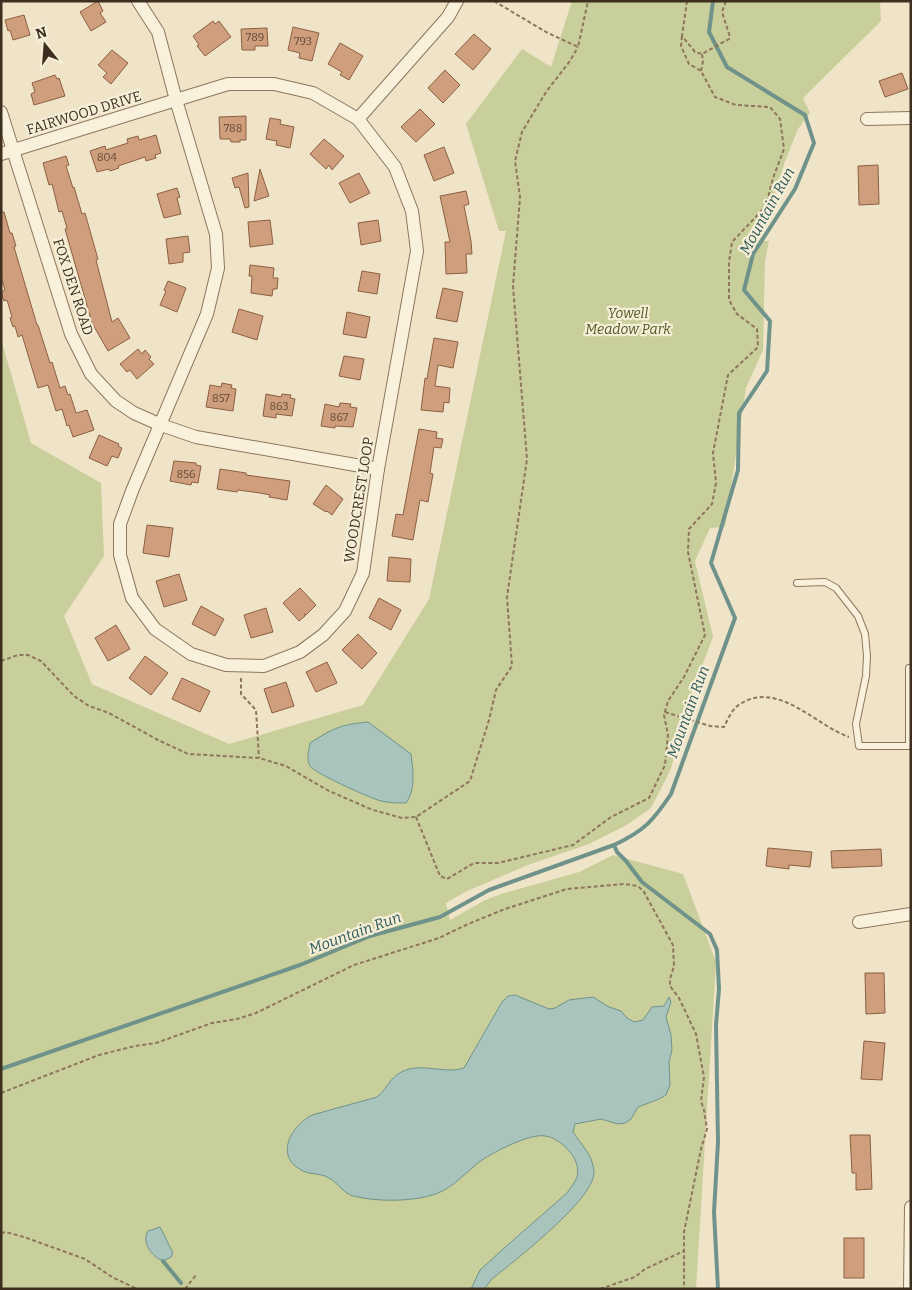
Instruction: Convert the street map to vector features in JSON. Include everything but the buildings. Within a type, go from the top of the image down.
[{"type":"street","points":[[138,1],[158,32],[176,100]]},
{"type":"street","points":[[358,119],[448,17],[457,1]]},
{"type":"street","name":"WOODCREST LOOP","points":[[228,84],[274,84],[313,93],[358,119],[395,167],[412,211],[417,252],[378,469],[363,574],[345,611],[323,635],[300,652],[264,666],[226,665],[191,654],[155,629],[132,598],[120,555],[120,524],[132,491],[208,314],[218,268],[216,234],[176,100],[228,84]]},
{"type":"street","name":"FAIRWOOD DRIVE","points":[[7,152],[176,100]]},
{"type":"street","name":"FOX DEN ROAD","points":[[1,112],[7,152],[71,334],[91,374],[116,401],[134,413],[196,437],[378,469]]},
{"type":"street","points":[[867,119],[911,118]]},
{"type":"street","points":[[859,922],[911,914]]},
{"type":"street","points":[[910,1289],[911,1207]]},
{"type":"lane","points":[[798,582],[825,582],[836,588],[858,616],[865,634],[866,676],[856,724],[859,746],[910,746],[909,668],[911,668]]},
{"type":"path","points":[[494,1],[546,32],[578,47]]},
{"type":"path","points":[[1,661],[18,655],[28,655],[41,661],[74,696],[90,706],[109,713],[188,754],[259,758],[286,766],[329,791],[373,810],[402,818],[416,817],[470,781],[496,690],[512,666],[507,597],[527,459],[513,286],[520,197],[515,161],[522,132],[546,92],[570,61],[578,47],[588,1]]},
{"type":"path","points":[[416,817],[440,876],[447,879],[474,863],[498,863],[573,845],[611,817],[649,798],[665,765],[668,735],[664,715],[668,701],[684,677],[705,635],[688,552],[689,529],[712,504],[716,483],[713,453],[728,375],[758,346],[757,329],[737,314],[729,300],[729,262],[732,242],[766,206],[773,178],[784,148],[780,118],[770,107],[736,105],[716,97],[701,71],[689,64],[681,46],[687,1]]},
{"type":"path","points":[[682,36],[695,52],[702,54],[726,41],[730,36],[722,12],[726,1]]},
{"type":"path","points":[[701,71],[702,54]]},
{"type":"path","points":[[241,666],[241,694],[256,710],[259,758]]},
{"type":"path","points":[[665,712],[710,726],[724,726],[739,704],[773,697],[785,701],[843,735],[859,741]]},
{"type":"path","points":[[1,1093],[99,1055],[156,1043],[212,1023],[237,1019],[256,1013],[354,964],[439,938],[505,908],[567,889],[624,884],[638,886],[644,892],[674,945],[674,966],[670,986],[679,998],[696,1034],[704,1077],[701,1101],[707,1130],[701,1149],[684,1232],[684,1289]]},
{"type":"path","points":[[1,1233],[6,1232],[24,1237],[85,1259],[112,1277],[137,1289]]},
{"type":"path","points":[[600,1289],[634,1277],[645,1269],[684,1251]]},
{"type":"path","points":[[185,1289],[196,1275]]},
{"type":"green space","name":"Yowell Meadow Park","points":[[572,1],[880,1],[881,21],[803,98],[810,113],[798,129],[784,164],[774,197],[756,231],[747,241],[769,241],[765,261],[763,350],[746,388],[725,527],[710,528],[695,561],[713,637],[687,705],[671,769],[651,808],[625,826],[589,844],[528,865],[467,891],[446,903],[450,920],[485,900],[579,872],[613,855],[683,874],[716,962],[696,1289],[1,1289],[1,339],[31,443],[101,483],[104,556],[64,616],[92,684],[229,744],[363,705],[429,599],[506,231],[499,231],[466,124],[522,49],[551,67]]},
{"type":"water","points":[[368,722],[411,754],[413,786],[406,803],[375,799],[330,779],[310,766],[308,757],[310,743],[337,728]]},
{"type":"water","points":[[515,995],[549,1009],[555,1008],[569,1000],[593,997],[609,1007],[621,1011],[634,1022],[643,1020],[652,1007],[664,1006],[669,997],[671,1002],[666,1017],[671,1035],[672,1050],[669,1062],[670,1085],[666,1095],[638,1107],[631,1119],[625,1123],[618,1124],[601,1119],[575,1124],[573,1132],[589,1155],[593,1166],[594,1172],[591,1184],[582,1198],[552,1229],[492,1279],[484,1289],[471,1289],[480,1270],[567,1193],[574,1183],[578,1170],[576,1163],[569,1150],[563,1145],[545,1136],[531,1137],[503,1148],[482,1160],[443,1191],[416,1199],[394,1200],[353,1196],[346,1193],[326,1176],[303,1171],[294,1165],[289,1158],[288,1142],[297,1127],[312,1115],[377,1097],[395,1076],[406,1070],[422,1068],[456,1070],[464,1068],[502,1002],[508,996]]},
{"type":"water","points":[[160,1227],[173,1253],[171,1257],[163,1261],[152,1253],[146,1240],[148,1231]]},
{"type":"waterway","name":"Mountain Run","points":[[1,1069],[300,965],[370,936],[440,917],[489,890],[624,840],[647,824],[671,794],[735,618],[711,563],[738,470],[739,413],[767,371],[770,321],[744,290],[753,254],[795,189],[814,143],[805,115],[727,67],[709,32],[713,1]]},
{"type":"waterway","points":[[614,845],[617,852],[642,882],[710,934],[717,950],[719,989],[716,1025],[718,1142],[714,1212],[718,1289]]},
{"type":"waterway","points":[[163,1261],[181,1283]]}]
